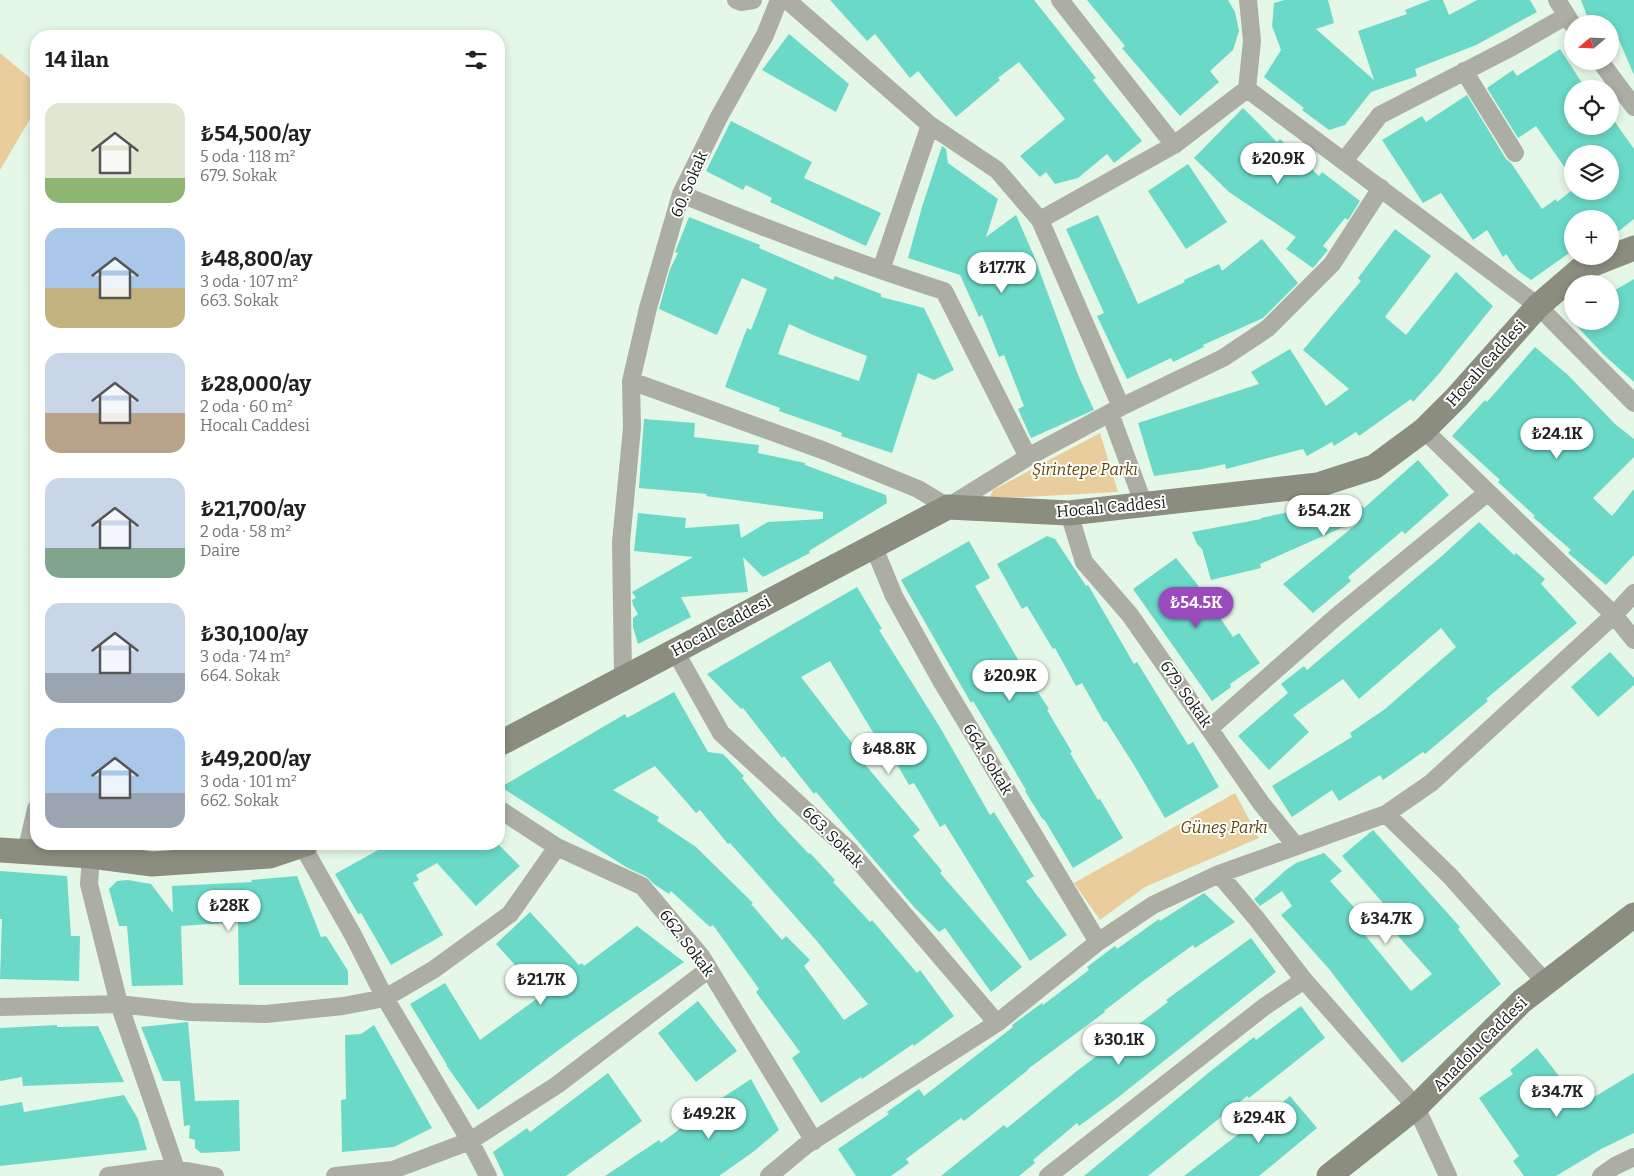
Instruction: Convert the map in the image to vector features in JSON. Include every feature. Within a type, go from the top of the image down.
[{"type":"street","points":[[736,0],[741,2],[753,0]]},
{"type":"street","points":[[786,0],[930,125],[997,170],[1040,220],[1115,410],[1144,506]]},
{"type":"street","name":"60. Sokak","points":[[623,678],[621,542],[632,428],[631,381],[648,308],[681,194],[718,117],[786,0]]},
{"type":"street","points":[[1060,0],[1174,145]]},
{"type":"street","points":[[1040,220],[1174,145],[1247,89],[1252,41],[1248,0]]},
{"type":"street","points":[[1557,0],[1566,15]]},
{"type":"street","points":[[1344,161],[1380,115],[1464,71],[1564,22]]},
{"type":"street","points":[[1607,70],[1634,107]]},
{"type":"street","points":[[1464,71],[1515,153]]},
{"type":"street","points":[[1247,89],[1538,306],[1634,403]]},
{"type":"street","points":[[883,270],[884,261],[930,125]]},
{"type":"street","points":[[631,381],[825,451],[918,489],[948,507],[1028,457],[1115,410],[1223,358],[1268,328],[1332,264],[1381,188]]},
{"type":"street","points":[[681,194],[782,235],[944,291],[1028,457]]},
{"type":"street","name":"Hocalı Caddesi","points":[[505,741],[948,507],[1069,513],[1144,506],[1318,485],[1374,466],[1424,430],[1456,398],[1538,306],[1581,269],[1634,248]]},
{"type":"street","points":[[1424,430],[1614,615],[1634,640]]},
{"type":"street","points":[[1210,728],[1337,616],[1487,493]]},
{"type":"street","name":"679. Sokak","points":[[1069,513],[1084,562],[1130,615],[1261,803],[1296,846]]},
{"type":"street","name":"664. Sokak","points":[[873,545],[894,596],[939,676],[1098,942]]},
{"type":"street","points":[[769,1176],[805,1146],[997,1023],[1098,942],[1153,905],[1219,874],[1386,814],[1431,783],[1614,615],[1634,593]]},
{"type":"street","name":"663. Sokak","points":[[674,650],[721,732],[850,852],[997,1023]]},
{"type":"street","name":"662. Sokak","points":[[505,813],[557,846],[642,886],[701,956],[814,1141]]},
{"type":"street","points":[[1386,814],[1450,876],[1545,982]]},
{"type":"street","points":[[26,852],[30,835]]},
{"type":"street","points":[[0,1007],[119,1004],[190,1012],[266,1014],[343,1006],[385,998],[433,970],[510,914],[557,846]]},
{"type":"street","points":[[0,850],[91,856],[152,864],[270,856],[287,850]]},
{"type":"street","points":[[307,850],[354,935],[385,998],[470,1141],[488,1176]]},
{"type":"street","points":[[91,856],[89,884],[119,1004],[176,1169]]},
{"type":"street","points":[[1219,874],[1304,980],[1416,1107],[1448,1176]]},
{"type":"street","name":"Anadolu Caddesi","points":[[1329,1176],[1416,1107],[1522,1001],[1634,914]]},
{"type":"street","points":[[335,1176],[393,1170],[470,1141],[556,1085],[709,969]]},
{"type":"street","points":[[1048,1176],[1264,1007],[1304,980]]},
{"type":"street","points":[[1601,1176],[1615,1166],[1634,1157]]},
{"type":"street","points":[[108,1176],[159,1169],[176,1169],[216,1176]]},
{"type":"green space","points":[[0,53],[30,78],[30,119],[0,170]]},
{"type":"green space","name":"Şirintepe Parkı","points":[[1100,433],[1118,492],[989,499],[993,490]]},
{"type":"green space","name":"Güneş Parkı","points":[[1235,793],[1259,838],[1145,887],[1100,920],[1074,883]]},
{"type":"building","points":[[830,0],[1034,0],[1096,78],[1093,80],[1142,141],[1114,163],[1107,154],[1078,178],[1055,184],[1046,172],[1040,177],[1020,156],[1065,119],[1019,62],[998,78],[1000,80],[956,117],[918,71],[910,78],[875,34],[867,41]]},
{"type":"building","points":[[1087,0],[1228,0],[1235,12],[1239,31],[1233,50],[1210,71],[1219,82],[1180,116],[1122,48],[1125,46]]},
{"type":"building","points":[[1285,0],[1328,0],[1334,23],[1316,29],[1374,80],[1358,31],[1407,14],[1405,10],[1430,0],[1443,0],[1449,15],[1477,0],[1530,0],[1537,12],[1476,45],[1415,69],[1417,76],[1371,92],[1345,125],[1329,130],[1302,110],[1304,108],[1264,77],[1281,50],[1272,26],[1274,3]]},
{"type":"building","points":[[1581,0],[1634,0],[1634,75],[1619,40],[1619,15],[1587,15]]},
{"type":"building","points":[[789,34],[849,84],[836,112],[762,70]]},
{"type":"building","points":[[1560,49],[1564,55],[1564,70],[1574,70],[1580,80],[1564,80],[1564,135],[1619,135],[1619,128],[1634,149],[1634,219],[1619,231],[1619,210],[1564,210],[1564,257],[1531,280],[1517,270],[1506,254],[1503,257],[1487,230],[1473,240],[1441,193],[1423,203],[1382,140],[1422,116],[1426,122],[1467,95],[1506,159],[1511,163],[1542,209],[1556,199],[1557,202],[1564,196],[1564,200],[1619,200],[1619,145],[1564,145],[1564,166],[1536,126],[1518,138],[1487,88],[1513,70],[1517,76]]},
{"type":"building","points":[[1243,108],[1277,142],[1280,139],[1319,176],[1322,172],[1360,201],[1348,220],[1345,218],[1323,246],[1328,250],[1313,268],[1286,249],[1296,237],[1229,192],[1194,158]]},
{"type":"building","points":[[731,121],[812,162],[804,178],[881,213],[866,246],[770,202],[772,198],[746,185],[743,190],[706,171]]},
{"type":"building","points":[[942,146],[946,149],[948,163],[998,199],[986,237],[1016,215],[1034,256],[1078,375],[1094,410],[1031,438],[1018,409],[1024,406],[1004,355],[999,357],[982,315],[979,317],[960,275],[908,258]]},
{"type":"building","points":[[1188,164],[1227,222],[1186,249],[1148,191]]},
{"type":"building","points":[[1098,215],[1138,304],[1219,264],[1222,271],[1262,239],[1298,283],[1263,318],[1203,345],[1204,347],[1173,362],[1171,358],[1127,379],[1097,316],[1104,313],[1066,229]]},
{"type":"building","points":[[689,217],[760,245],[759,248],[833,280],[835,276],[881,294],[881,297],[924,308],[954,370],[934,380],[918,373],[892,453],[841,436],[842,433],[779,411],[780,408],[725,387],[747,328],[751,330],[767,289],[742,278],[717,335],[659,309],[670,269],[678,253],[675,252]],"holes":[[[789,324],[867,356],[859,381],[778,354]]]},
{"type":"building","points":[[1395,229],[1431,256],[1385,317],[1406,335],[1456,272],[1493,306],[1437,376],[1413,402],[1411,399],[1359,436],[1356,432],[1334,446],[1332,442],[1307,456],[1303,449],[1226,469],[1225,464],[1154,476],[1138,423],[1259,384],[1251,372],[1290,349],[1326,406],[1349,389],[1303,350],[1361,281],[1358,278]]},
{"type":"building","points":[[1634,279],[1634,382],[1604,355],[1580,330],[1619,330],[1619,288]]},
{"type":"building","points":[[1535,347],[1568,375],[1615,424],[1634,439],[1634,457],[1593,498],[1612,516],[1634,489],[1634,555],[1606,585],[1568,553],[1571,550],[1533,517],[1535,516],[1498,482],[1500,480],[1452,436],[1485,400],[1487,402]]},
{"type":"building","points":[[644,419],[695,423],[694,437],[759,445],[758,453],[805,463],[805,465],[886,495],[887,503],[809,551],[810,553],[763,577],[743,557],[748,592],[681,597],[691,617],[638,644],[633,627],[633,618],[638,614],[633,605],[632,600],[636,598],[632,592],[693,557],[634,551],[638,513],[686,518],[685,528],[739,524],[741,538],[768,522],[823,519],[823,512],[706,496],[707,494],[639,488]]},
{"type":"building","points":[[1418,460],[1449,495],[1405,534],[1402,531],[1348,577],[1351,581],[1313,613],[1283,584],[1358,523],[1357,521],[1260,564],[1261,568],[1211,580],[1202,549],[1197,544],[1192,532],[1312,507],[1317,524],[1353,496],[1364,508]]},
{"type":"building","points":[[1479,522],[1514,555],[1516,553],[1545,579],[1541,584],[1577,623],[1486,699],[1488,701],[1425,754],[1423,752],[1383,780],[1380,775],[1339,801],[1332,790],[1292,817],[1272,786],[1352,737],[1350,733],[1385,709],[1456,647],[1441,628],[1359,699],[1343,679],[1293,715],[1309,732],[1269,770],[1238,736],[1288,693],[1281,684],[1304,666],[1307,670],[1443,555]]},
{"type":"building","points":[[1047,536],[1055,539],[1086,586],[1088,585],[1134,664],[1137,662],[1188,745],[1193,742],[1219,787],[1165,818],[1134,765],[1106,721],[1104,722],[1082,683],[1076,686],[1055,648],[1053,649],[1027,606],[1022,609],[997,564]]},
{"type":"building","points":[[969,541],[990,578],[975,586],[1049,709],[1047,710],[1072,752],[1070,753],[1123,838],[1073,868],[1025,791],[973,701],[971,703],[901,580]]},
{"type":"building","points":[[1176,558],[1197,584],[1233,637],[1239,633],[1260,663],[1230,684],[1231,687],[1212,701],[1133,589]]},
{"type":"building","points":[[857,587],[882,629],[879,630],[941,729],[990,815],[994,812],[1034,876],[1026,881],[1067,935],[1030,961],[945,824],[940,827],[914,783],[909,785],[887,747],[883,749],[830,661],[801,677],[865,760],[863,762],[920,830],[913,836],[942,871],[940,873],[1022,967],[991,992],[945,928],[939,932],[914,907],[816,792],[814,794],[784,756],[782,758],[743,708],[741,709],[707,674]]},
{"type":"building","points":[[1610,652],[1634,678],[1634,685],[1598,717],[1571,687]]},
{"type":"building","points":[[674,692],[708,752],[723,754],[744,776],[742,778],[777,820],[835,880],[833,882],[870,922],[872,920],[917,973],[920,970],[954,1016],[914,1046],[913,1044],[862,1079],[861,1077],[821,1103],[792,1058],[800,1052],[756,992],[759,989],[713,925],[710,927],[671,891],[669,894],[647,877],[626,867],[505,790],[505,785],[625,714],[627,718]],"holes":[[[655,766],[696,813],[700,810],[728,844],[730,843],[816,940],[868,1004],[844,1020],[804,966],[810,960],[786,936],[782,940],[751,904],[753,903],[696,847],[657,821],[659,817],[613,790]]]},
{"type":"building","points":[[1373,830],[1460,927],[1458,929],[1501,984],[1402,1063],[1329,969],[1281,915],[1292,906],[1282,891],[1260,906],[1254,899],[1296,863],[1324,853],[1342,871],[1330,881],[1363,917],[1356,924],[1411,991],[1432,974],[1382,918],[1390,911],[1342,856]]},
{"type":"building","points":[[378,850],[504,850],[520,866],[476,906],[437,863],[416,875],[419,880],[413,883],[443,935],[391,965],[361,913],[358,914],[335,874]]},
{"type":"building","points":[[0,871],[67,876],[71,936],[80,936],[79,981],[0,979],[2,919],[0,919]]},
{"type":"building","points":[[297,876],[321,937],[326,936],[348,971],[348,985],[239,985],[238,922],[181,926],[183,985],[132,986],[127,926],[119,926],[109,889],[117,881],[128,880],[151,884],[173,913],[172,886],[252,882],[251,880]]},
{"type":"building","points":[[1204,893],[1235,922],[1195,948],[1193,945],[1143,981],[1105,1012],[1028,1069],[964,1121],[961,1118],[906,1159],[909,1163],[891,1176],[856,1176],[838,1149],[889,1114],[887,1112],[919,1089],[924,1096],[1013,1027],[1012,1025],[1042,1003],[1043,1005],[1089,970],[1087,967],[1115,946],[1117,949],[1159,919],[1160,921]]},
{"type":"building","points":[[530,912],[579,965],[582,963],[584,966],[637,926],[684,962],[579,1035],[478,1110],[446,1065],[410,1004],[445,983],[480,1040],[542,995],[496,944]]},
{"type":"building","points":[[1251,938],[1276,972],[1116,1099],[1079,1126],[1077,1123],[1033,1160],[1035,1163],[1019,1176],[941,1176],[1004,1125],[1007,1128],[1077,1071],[1168,1002],[1166,1000]]},
{"type":"building","points":[[698,1001],[737,1051],[696,1082],[658,1033]]},
{"type":"building","points":[[1301,1006],[1325,1038],[1249,1098],[1247,1096],[1148,1176],[1084,1176],[1254,1037],[1256,1040]]},
{"type":"building","points":[[188,1022],[195,1101],[239,1100],[240,1151],[201,1153],[195,1148],[195,1140],[189,1138],[190,1125],[184,1126],[180,1081],[163,1081],[141,1027]]},
{"type":"building","points":[[57,1025],[57,1027],[98,1026],[124,1082],[23,1086],[22,1077],[0,1081],[0,1028]]},
{"type":"building","points":[[374,1025],[432,1128],[394,1147],[342,1152],[341,1100],[346,1099],[345,1035],[361,1034]]},
{"type":"building","points":[[1537,1048],[1567,1086],[1564,1088],[1576,1108],[1634,1073],[1634,1133],[1601,1149],[1556,1176],[1524,1176],[1513,1161],[1519,1156],[1479,1098],[1513,1074],[1510,1070]]},
{"type":"building","points":[[608,1073],[642,1121],[566,1176],[504,1176],[493,1152],[527,1128],[530,1132]]},
{"type":"building","points":[[751,1079],[779,1130],[753,1152],[719,1176],[605,1176],[659,1140],[661,1143],[716,1102]]},
{"type":"building","points":[[124,1095],[138,1119],[147,1150],[0,1166],[0,1106],[22,1102],[24,1112]]},
{"type":"building","points":[[1290,1096],[1317,1128],[1259,1176],[1184,1176],[1253,1123],[1254,1126]]}]
